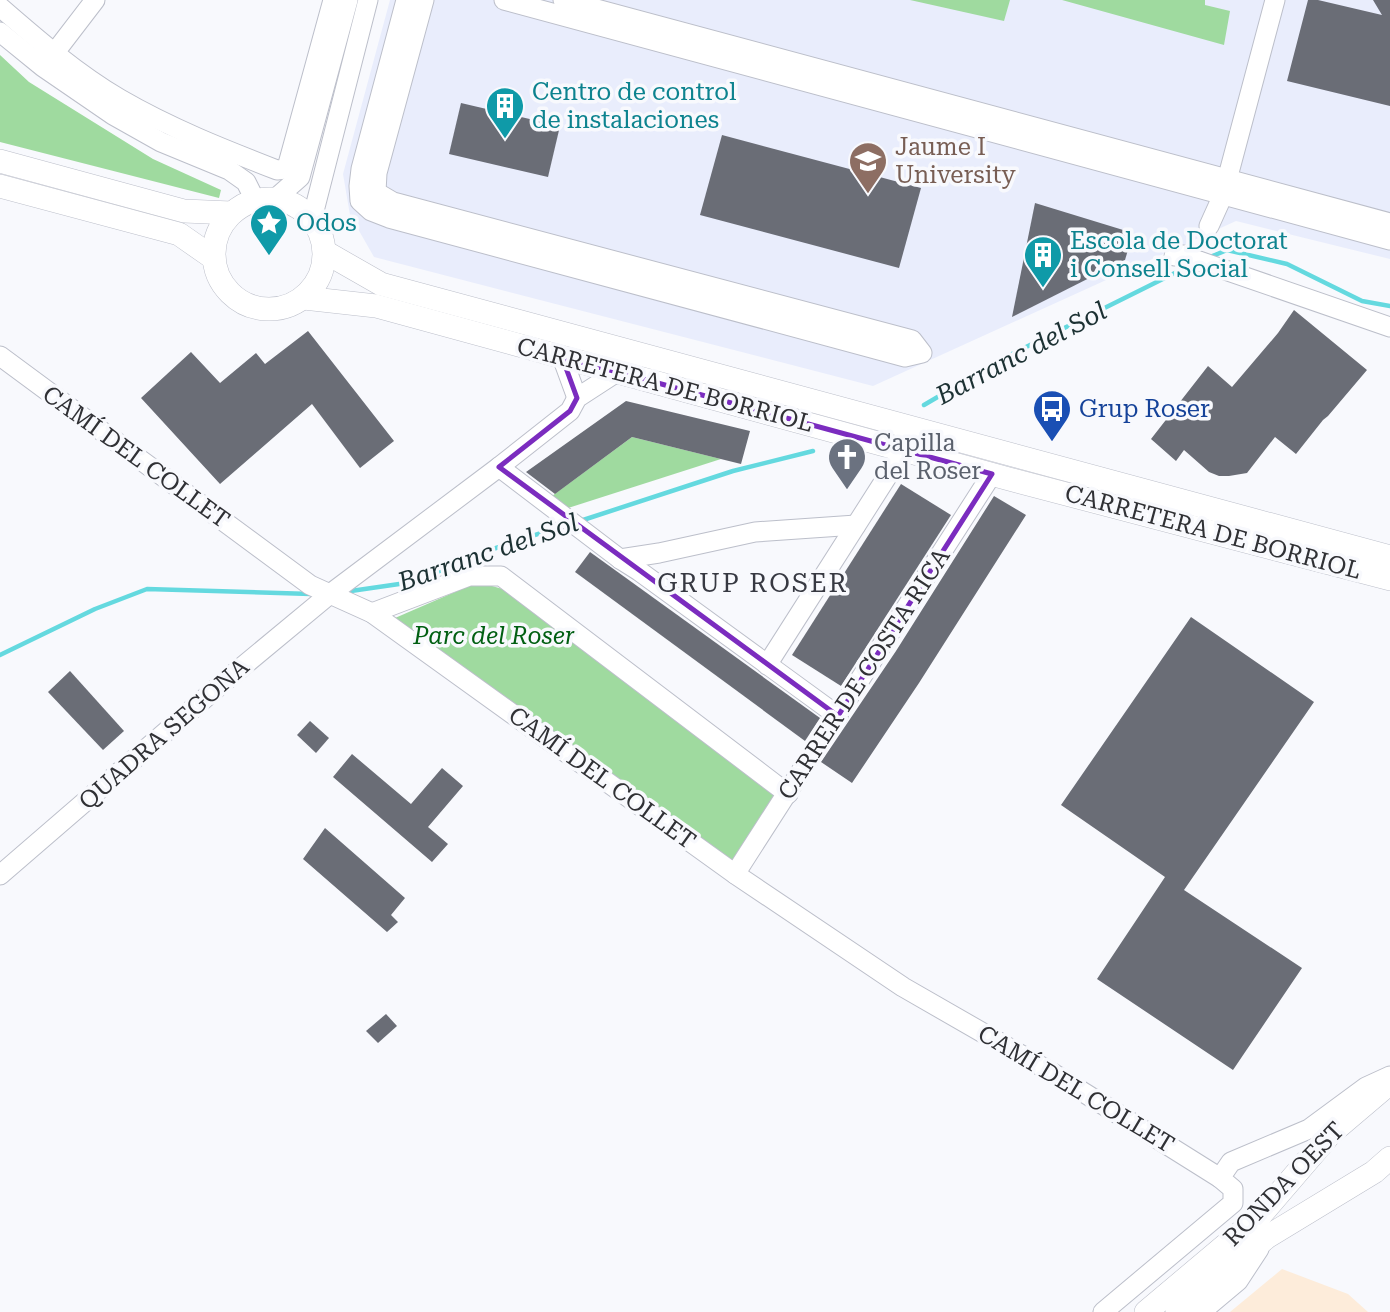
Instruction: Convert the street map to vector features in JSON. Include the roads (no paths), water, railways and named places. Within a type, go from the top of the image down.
[{"type":"main road","points":[[0,162],[184,211],[231,214],[265,200],[295,205],[312,219],[321,234],[325,252],[320,277],[304,298],[276,310],[246,306],[222,286],[212,257],[217,233],[231,214]]},
{"type":"main road","points":[[0,186],[179,234],[212,257]]},
{"type":"main road","name":"CARRETERA DE BORRIOL","points":[[325,252],[381,284],[1390,556]]},
{"type":"main road","name":"CARRETERA DE BORRIOL","points":[[304,298],[376,306],[1390,579]]},
{"type":"main road","name":"RONDA OEST","points":[[1146,1312],[1259,1217],[1331,1133],[1390,1083]]},
{"type":"main road","name":"RONDA OEST","points":[[1177,1312],[1267,1237],[1374,1172],[1390,1158]]},
{"type":"street","points":[[48,61],[95,0]]},
{"type":"street","points":[[0,32],[48,61],[170,126],[277,170],[285,169],[289,164],[333,0]]},
{"type":"street","points":[[0,7],[48,61],[113,115],[161,142],[229,170],[265,200],[300,177],[348,0]]},
{"type":"street","points":[[312,219],[369,0]]},
{"type":"street","points":[[406,0],[361,169],[360,201],[372,211],[389,218],[905,357],[922,353],[912,341],[393,202],[376,192],[377,173],[424,0]]},
{"type":"street","points":[[504,0],[1225,186],[1390,223]]},
{"type":"street","points":[[563,0],[1225,186],[1390,240]]},
{"type":"street","points":[[1209,226],[1225,186],[1275,0]]},
{"type":"street","points":[[1174,256],[1184,255],[1390,327]]},
{"type":"street","name":"CAMÍ DEL COLLET","points":[[0,356],[310,585],[372,613],[736,874],[903,987],[1051,1072],[1220,1178]]},
{"type":"street","points":[[562,357],[577,398]]},
{"type":"street","name":"QUADRA SEGONA","points":[[0,875],[330,594],[570,411],[577,398],[617,372]]},
{"type":"street","points":[[768,665],[904,450]]},
{"type":"street","points":[[499,467],[620,559],[838,716]]},
{"type":"street","name":"CARRER DE COSTA RICA","points":[[736,874],[992,474]]},
{"type":"street","points":[[620,559],[755,532],[856,525]]},
{"type":"street","points":[[639,571],[659,553]]},
{"type":"street","points":[[372,613],[470,576],[501,576],[788,794]]},
{"type":"street","name":"RONDA OEST","points":[[1103,1312],[1233,1203],[1233,1189],[1220,1178],[1231,1162],[1309,1129],[1366,1087],[1390,1076]]},
{"type":"street","name":"RONDA OEST","points":[[1201,1312],[1238,1281],[1267,1237]]},
{"type":"waterway","name":"Barranc del Sol","points":[[1210,257],[1227,250],[1287,264],[1362,301],[1390,306]]},
{"type":"waterway","name":"Barranc del Sol","points":[[924,405],[1004,358],[1193,264]]},
{"type":"waterway","name":"Barranc del Sol","points":[[580,521],[733,471],[813,451]]},
{"type":"waterway","name":"Barranc del Sol","points":[[344,592],[413,582],[493,549],[565,525]]},
{"type":"waterway","name":"Barranc del Sol","points":[[0,655],[95,609],[147,589],[311,594]]},
{"type":"place","name":"Centro de control de instalaciones","points":[[505,140]]},
{"type":"place","name":"Jaume I University","points":[[868,195]]},
{"type":"place","name":"Odos","points":[[269,257]]},
{"type":"place","name":"Escola de Doctorat i Consell Social","points":[[1043,289]]},
{"type":"place","name":"Grup Roser","points":[[1052,443]]},
{"type":"place","name":"Capilla del Roser","points":[[847,491]]},
{"type":"district","name":"GRUP ROSER","points":[[753,583]]},
{"type":"park label","name":"Parc del Roser","points":[[494,636]]}]
